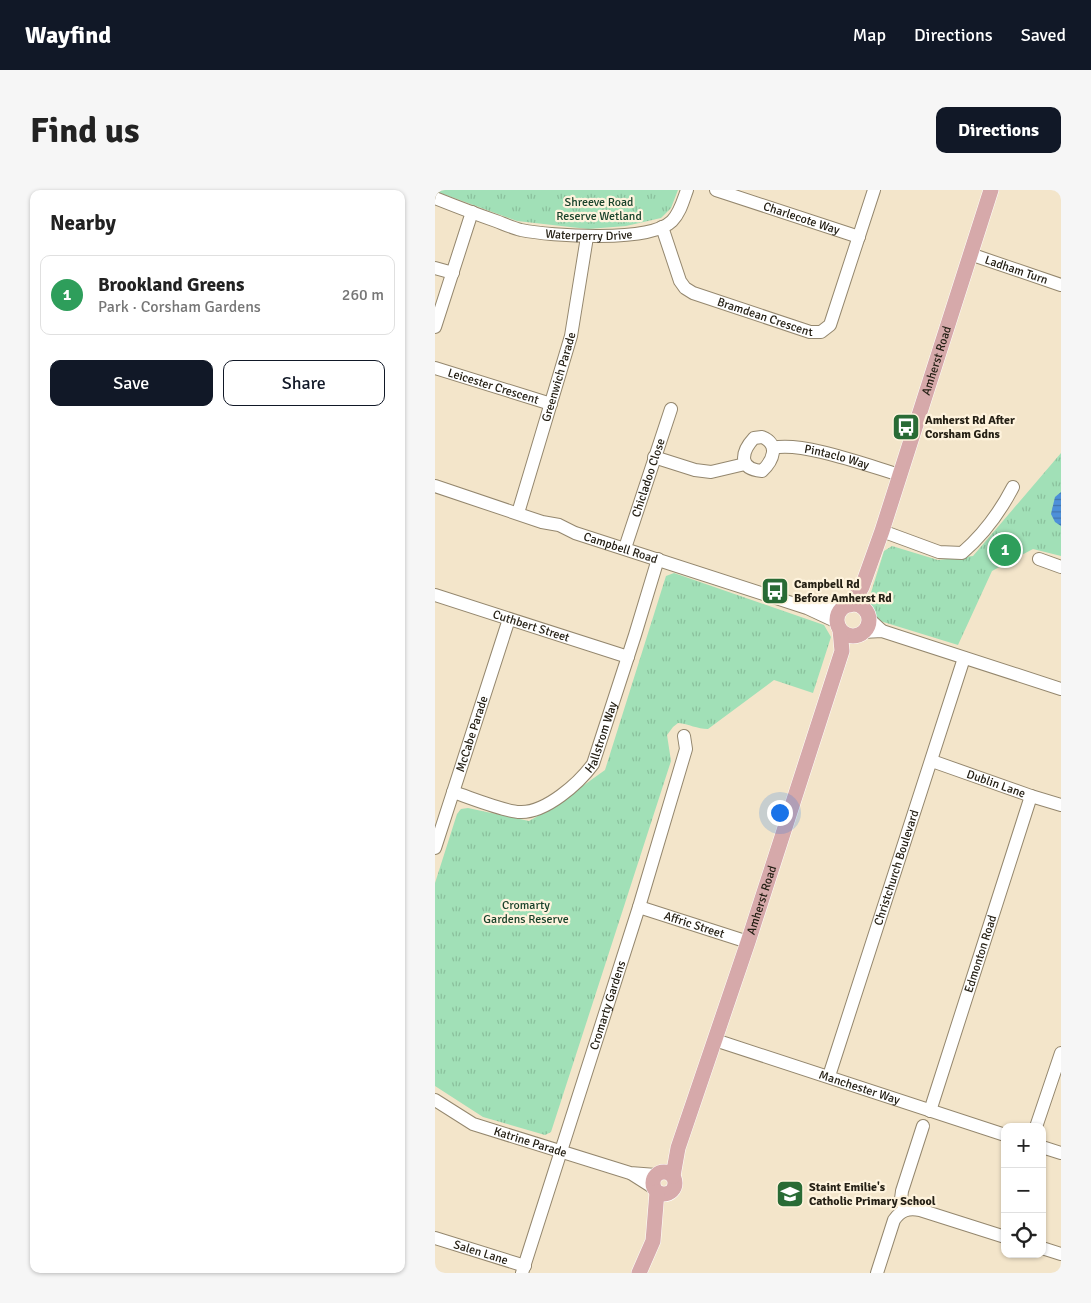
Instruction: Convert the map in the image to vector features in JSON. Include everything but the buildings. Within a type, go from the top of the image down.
[{"type":"main road","name":"Amherst Road","points":[[639,1273],[653,1241],[661,1183],[678,1148],[748,942],[991,190]]},
{"type":"street","points":[[662,227],[671,222],[679,212],[687,190]]},
{"type":"street","name":"Charlecote Way","points":[[716,190],[859,237]]},
{"type":"street","name":"Bramdean Crescent","points":[[662,227],[681,281],[685,288],[693,294],[810,332],[821,332],[830,325],[874,190]]},
{"type":"street","name":"Waterperry Drive","points":[[435,198],[520,230],[587,237],[625,234],[662,227]]},
{"type":"street","points":[[435,327],[473,212]]},
{"type":"street","name":"Greenwich Parade","points":[[518,513],[571,336],[587,237]]},
{"type":"street","name":"Ladham Turn","points":[[970,254],[1061,285]]},
{"type":"street","points":[[435,268],[453,273]]},
{"type":"street","name":"Leicester Crescent","points":[[435,368],[551,404]]},
{"type":"street","name":"Chicladoo Close","points":[[625,548],[671,409]]},
{"type":"street","points":[[754,438],[770,441],[773,448],[772,459],[769,465],[762,471],[753,470],[745,464],[743,458],[748,444],[754,438]]},
{"type":"street","name":"Pintaclo Way","points":[[773,448],[805,448],[900,475]]},
{"type":"street","points":[[654,457],[695,470],[711,472],[745,464]]},
{"type":"street","name":"Campbell Road","points":[[435,486],[542,522],[559,525],[575,533],[807,608],[853,620],[1061,689]]},
{"type":"street","points":[[882,531],[939,552],[962,553],[976,541],[997,515],[1013,487]]},
{"type":"street","name":"Hallstrom Way","points":[[453,792],[518,812],[530,812],[563,794],[583,777],[593,764],[658,559]]},
{"type":"street","points":[[1039,559],[1061,567]]},
{"type":"street","name":"Cuthbert Street","points":[[435,595],[628,657]]},
{"type":"street","name":"McCabe Parade","points":[[435,848],[509,619]]},
{"type":"street","name":"Christchurch Boulevard","points":[[829,1076],[964,658]]},
{"type":"street","name":"Cromarty Gardens","points":[[524,1269],[639,907],[686,749],[684,736]]},
{"type":"street","name":"Dublin Lane","points":[[932,761],[1031,796],[1061,804]]},
{"type":"street","name":"Edmonton Road","points":[[929,1111],[1031,796]]},
{"type":"street","name":"Affric Street","points":[[639,907],[748,942]]},
{"type":"street","name":"Manchester Way","points":[[715,1040],[1001,1134]]},
{"type":"street","points":[[1037,1123],[1061,1053]]},
{"type":"street","name":"Katrine Parade","points":[[435,1100],[473,1124],[661,1183]]},
{"type":"street","points":[[905,1210],[901,1198],[902,1191],[923,1126]]},
{"type":"street","points":[[1046,1148],[1061,1153]]},
{"type":"street","points":[[877,1273],[894,1220],[898,1214],[905,1210],[912,1208],[920,1210],[1001,1235]]},
{"type":"street","name":"Salen Lane","points":[[435,1238],[524,1269]]},
{"type":"street","points":[[1046,1249],[1061,1254]]},
{"type":"green space","name":"Shreeve Road Reserve Wetland","points":[[435,190],[678,190],[671,208],[661,218],[626,226],[588,229],[517,221]]},
{"type":"green space","points":[[1061,453],[1061,556],[1033,549],[992,571],[958,645],[880,621],[872,612],[869,599],[884,551],[892,546],[938,560],[973,556]]},
{"type":"green space","name":"Cromarty Gardens Reserve","points":[[674,573],[824,625],[831,637],[813,693],[774,680],[708,729],[678,723],[667,735],[671,761],[551,1132],[545,1135],[483,1117],[435,1086],[435,883],[457,814],[461,809],[468,808],[529,821],[552,808],[605,770],[666,576]]},
{"type":"water","points":[[1061,492],[1061,526],[1055,522],[1051,514],[1055,497]]},
{"type":"place","name":"Amherst Rd After Corsham Gdns","points":[[906,427]]},
{"type":"place","name":"Brookland Greens","points":[[1005,550]]},
{"type":"place","name":"Campbell Rd Before Amherst Rd","points":[[775,591]]},
{"type":"place","name":"Staint Emilie's Catholic Primary School","points":[[790,1194]]}]
